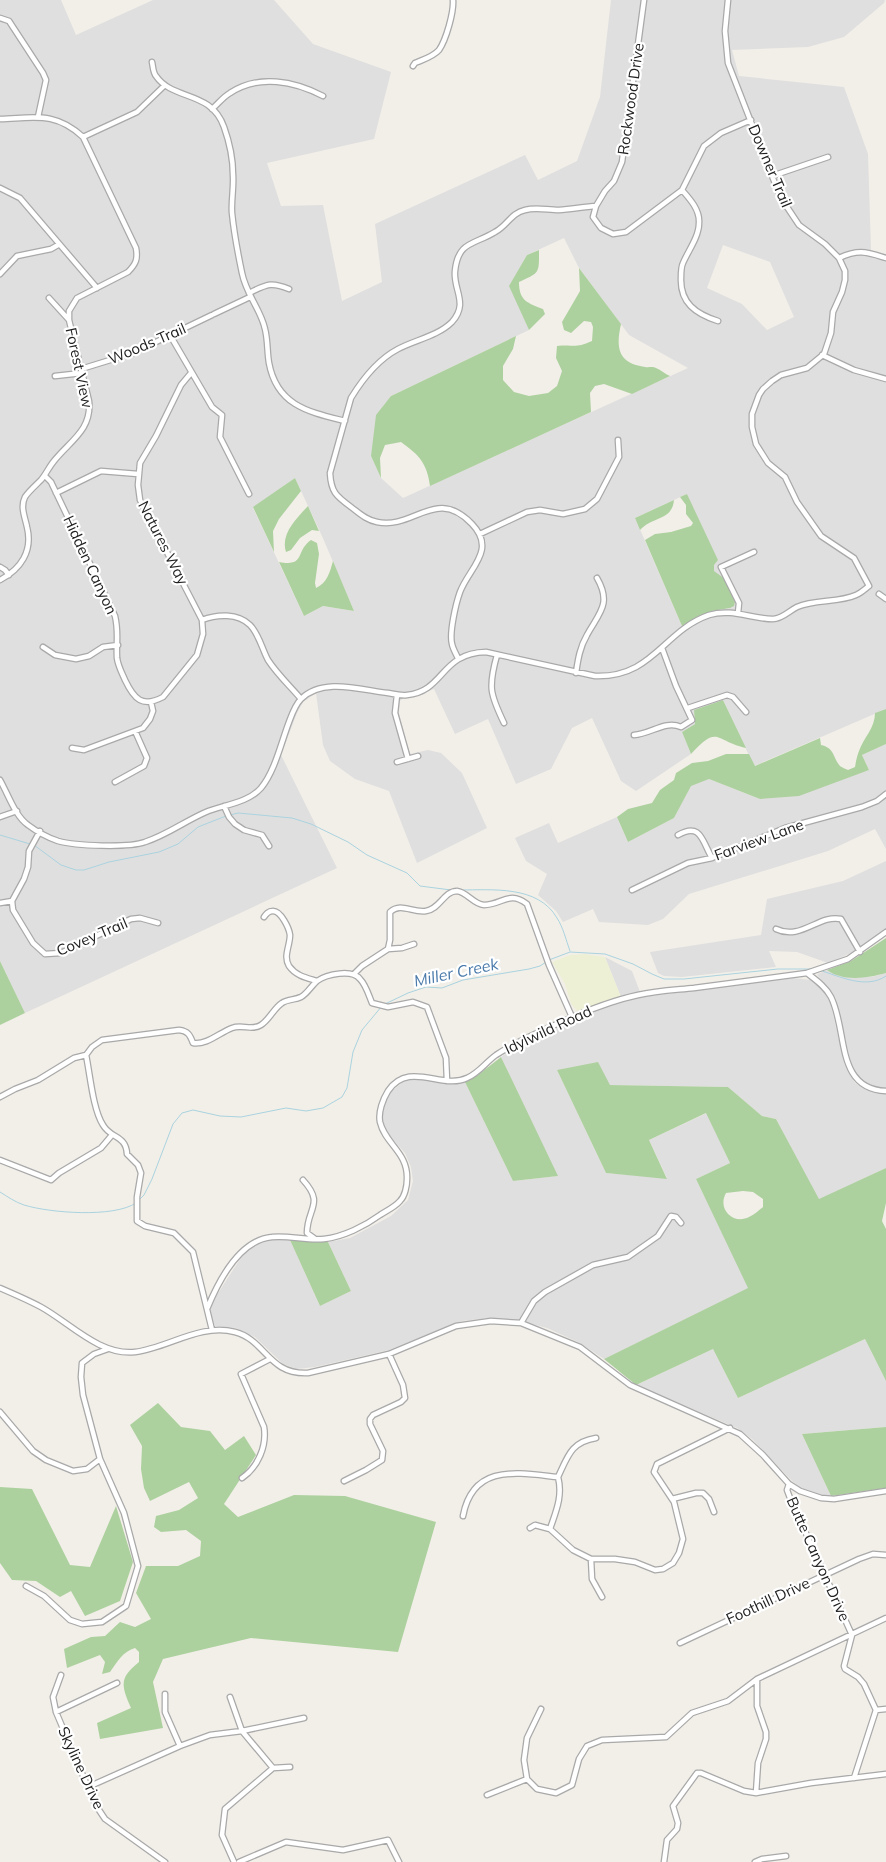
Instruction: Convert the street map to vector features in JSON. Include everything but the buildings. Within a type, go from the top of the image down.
[{"type":"street","points":[[413,66],[439,50],[449,24],[453,0]]},
{"type":"street","name":"Rockwood Drive","points":[[596,206],[614,181],[622,162],[644,0]]},
{"type":"street","name":"Downer Trail","points":[[728,0],[725,31],[728,63],[781,198],[798,225],[825,244],[839,258]]},
{"type":"street","points":[[0,18],[9,21],[46,80],[38,117]]},
{"type":"street","points":[[152,62],[155,75],[165,85],[181,94],[198,98],[212,109],[224,126],[233,173],[232,213],[242,275],[249,295],[262,320],[273,380],[282,393],[293,403],[309,412],[345,421]]},
{"type":"street","points":[[212,109],[229,93],[244,86],[260,82],[292,83],[308,88],[323,96]]},
{"type":"street","points":[[82,136],[137,112],[165,85]]},
{"type":"street","name":"Forest View","points":[[0,119],[50,118],[72,126],[82,136],[136,248],[138,258],[128,272],[77,298],[69,311],[69,320],[89,401],[88,420],[84,429],[54,461],[45,476],[25,497],[23,505],[29,540],[27,553],[20,566],[0,580]]},
{"type":"street","points":[[458,658],[452,644],[452,631],[460,593],[482,552],[480,534],[472,523],[453,510],[433,508],[400,522],[378,522],[367,519],[336,496],[331,484],[330,473],[351,398],[384,358],[444,328],[453,320],[459,310],[460,298],[454,277],[456,263],[460,252],[470,242],[496,232],[513,215],[523,210],[535,208],[562,210],[596,206],[593,217],[601,228],[613,234],[626,232],[682,190],[704,146],[721,133],[751,120]]},
{"type":"street","points":[[772,176],[828,157]]},
{"type":"street","points":[[0,188],[20,198],[47,229],[58,245],[97,288]]},
{"type":"street","points":[[682,190],[694,204],[700,223],[696,238],[682,266],[680,288],[690,307],[704,316],[718,321]]},
{"type":"street","points":[[0,274],[17,256],[51,249],[58,245]]},
{"type":"street","points":[[0,780],[27,825],[57,840],[69,843],[128,846],[142,843],[159,837],[205,812],[252,796],[268,778],[294,709],[301,699],[319,688],[332,686],[404,696],[417,694],[437,681],[446,667],[458,658],[474,652],[486,652],[576,673],[601,676],[620,674],[645,663],[687,627],[709,615],[724,612],[776,619],[798,607],[855,595],[869,586],[854,558],[828,542],[815,528],[797,502],[784,477],[762,455],[756,444],[752,427],[752,414],[756,401],[763,389],[781,375],[807,368],[822,355],[829,343],[833,312],[845,280],[839,258],[850,253],[863,252],[886,258]]},
{"type":"street","name":"Woods Trail","points":[[54,376],[81,371],[123,357],[213,315],[265,285],[276,283],[289,289]]},
{"type":"street","points":[[49,298],[69,320]]},
{"type":"street","points":[[170,335],[212,407],[222,415],[220,436],[249,494]]},
{"type":"street","points":[[822,355],[854,370],[886,379]]},
{"type":"street","name":"Natures Way","points":[[191,373],[181,385],[156,436],[140,463],[138,474],[140,500],[202,620]]},
{"type":"street","points":[[480,534],[527,512],[540,510],[563,514],[585,509],[597,499],[619,457],[618,440]]},
{"type":"street","points":[[56,493],[101,471],[138,474]]},
{"type":"street","name":"Hidden Canyon","points":[[45,476],[51,482],[115,616],[118,630],[117,657],[132,695],[141,701],[151,702]]},
{"type":"street","points":[[738,613],[739,603],[721,567],[754,552]]},
{"type":"street","points":[[0,567],[9,575]]},
{"type":"street","points":[[576,673],[579,653],[587,635],[600,617],[604,607],[604,593],[597,578]]},
{"type":"street","points":[[879,594],[886,600]]},
{"type":"street","points":[[72,748],[84,750],[143,728],[153,712],[151,702],[163,697],[198,656],[203,634],[202,620],[210,616],[227,615],[250,624],[269,660],[301,699]]},
{"type":"street","points":[[43,647],[56,655],[76,659],[89,656],[103,647],[118,645]]},
{"type":"street","points":[[634,736],[642,735],[669,724],[681,727],[692,720],[676,686],[662,648]]},
{"type":"street","points":[[498,655],[492,673],[492,696],[504,723]]},
{"type":"street","points":[[397,695],[395,713],[408,759]]},
{"type":"street","points":[[688,708],[727,695],[733,697],[746,712]]},
{"type":"street","points":[[114,782],[144,766],[147,758],[135,732]]},
{"type":"street","points":[[397,762],[418,756]]},
{"type":"street","name":"Farview Lane","points":[[632,890],[688,862],[712,858],[744,843],[785,828],[862,807],[877,801],[886,794]]},
{"type":"street","points":[[224,806],[235,824],[244,830],[262,835],[269,846]]},
{"type":"street","points":[[0,818],[17,811]]},
{"type":"street","points":[[678,835],[685,831],[696,830],[700,833],[712,858]]},
{"type":"street","points":[[0,903],[12,901],[24,879],[28,867],[29,851],[40,832]]},
{"type":"street","points":[[388,949],[390,940],[390,912],[394,908],[401,906],[426,911],[440,903],[449,893],[456,891],[463,892],[478,904],[486,905],[511,898],[520,899],[527,904],[549,964],[572,1017]]},
{"type":"street","name":"Covey Trail","points":[[12,901],[13,910],[33,943],[45,954],[61,953],[131,919],[140,918],[158,923]]},
{"type":"street","points":[[264,917],[270,911],[279,913],[290,935],[286,958],[290,966],[299,975],[317,981]]},
{"type":"street","points":[[776,929],[784,933],[794,932],[834,917],[842,919],[860,952]]},
{"type":"street","name":"Idylwild Road","points":[[207,1309],[240,1253],[256,1242],[270,1237],[324,1239],[342,1235],[377,1218],[400,1201],[407,1186],[408,1168],[401,1154],[385,1133],[380,1121],[381,1104],[389,1089],[401,1080],[416,1075],[447,1081],[467,1078],[480,1070],[495,1056],[509,1048],[572,1017],[604,1005],[637,995],[807,973],[848,959],[886,932]]},
{"type":"street","points":[[212,1330],[193,1252],[174,1234],[145,1226],[138,1221],[137,1197],[141,1173],[138,1165],[127,1154],[122,1140],[112,1135],[104,1127],[99,1117],[86,1056],[92,1047],[102,1040],[186,1030],[190,1034],[193,1043],[198,1044],[237,1026],[254,1028],[261,1025],[284,1001],[301,997],[317,981],[332,974],[354,974],[388,949],[402,948],[414,944]]},
{"type":"street","points":[[807,973],[825,988],[832,999],[849,1068],[859,1083],[872,1090],[886,1091]]},
{"type":"street","points":[[354,974],[360,979],[372,1003],[388,1007],[413,1002],[427,1007],[446,1058],[447,1081]]},
{"type":"street","points":[[0,1097],[15,1088],[38,1080],[74,1058],[86,1056]]},
{"type":"street","points":[[0,1160],[51,1180],[59,1173],[101,1148],[112,1135]]},
{"type":"street","points":[[303,1180],[314,1196],[307,1233],[315,1239]]},
{"type":"street","points":[[521,1323],[534,1301],[545,1292],[593,1265],[628,1257],[658,1236],[671,1216],[676,1217],[681,1223]]},
{"type":"street","points":[[0,1288],[40,1307],[108,1349],[135,1352],[212,1330],[234,1332],[251,1339],[270,1359],[284,1369],[297,1373],[308,1373],[389,1354],[456,1326],[491,1321],[521,1323],[580,1347],[630,1385],[730,1428],[752,1444],[788,1484],[800,1491],[822,1498],[834,1499],[886,1491]]},
{"type":"street","points":[[26,1586],[44,1596],[70,1620],[82,1624],[102,1622],[126,1606],[138,1566],[124,1513],[100,1459],[83,1395],[81,1377],[82,1363],[94,1354],[108,1349]]},
{"type":"street","points":[[344,1481],[382,1460],[382,1451],[370,1424],[370,1419],[405,1398],[403,1385],[389,1354]]},
{"type":"street","points":[[242,1478],[248,1474],[258,1461],[263,1448],[265,1433],[264,1426],[241,1374],[270,1359]]},
{"type":"street","points":[[0,1412],[33,1451],[46,1460],[73,1471],[87,1469],[100,1459]]},
{"type":"street","points":[[530,1528],[535,1525],[550,1529],[573,1550],[590,1560],[616,1559],[635,1562],[655,1570],[663,1569],[673,1563],[679,1553],[683,1539],[680,1521],[672,1499],[654,1472],[657,1464],[730,1428]]},
{"type":"street","points":[[550,1529],[557,1510],[560,1487],[558,1477],[570,1452],[576,1445],[585,1440],[596,1438]]},
{"type":"street","points":[[463,1516],[465,1508],[475,1490],[486,1480],[498,1474],[512,1473],[558,1477]]},
{"type":"street","name":"Butte Canyon Drive","points":[[788,1484],[787,1490],[852,1635],[844,1666],[845,1669],[858,1677],[864,1684],[876,1710]]},
{"type":"street","points":[[672,1499],[703,1493],[709,1499],[714,1512]]},
{"type":"street","name":"Foothill Drive","points":[[680,1643],[859,1559],[873,1554],[886,1554]]},
{"type":"street","points":[[590,1560],[592,1579],[602,1597]]},
{"type":"street","points":[[541,1709],[527,1738],[524,1760],[527,1779],[537,1789],[556,1793],[572,1785],[579,1759],[587,1746],[602,1740],[666,1738],[692,1714],[728,1701],[757,1679],[886,1618]]},
{"type":"street","name":"Skyline Drive","points":[[61,1675],[53,1697],[56,1712],[95,1804],[105,1819],[165,1862]]},
{"type":"street","points":[[756,1793],[758,1763],[766,1739],[766,1732],[757,1706],[757,1679]]},
{"type":"street","points":[[56,1712],[117,1684]]},
{"type":"street","points":[[165,1694],[165,1712],[180,1746]]},
{"type":"street","points":[[230,1697],[242,1731],[272,1768]]},
{"type":"street","points":[[854,1778],[876,1710],[886,1709]]},
{"type":"street","points":[[88,1787],[180,1746],[210,1735],[242,1731],[304,1718]]},
{"type":"street","points":[[234,1862],[222,1836],[225,1809],[272,1768],[290,1767]]},
{"type":"street","points":[[664,1862],[667,1840],[677,1829],[678,1823],[673,1806],[697,1774],[701,1772],[744,1791],[756,1793],[811,1783],[886,1774]]},
{"type":"street","points":[[488,1796],[527,1779]]},
{"type":"street","points":[[239,1862],[286,1842],[343,1850],[388,1840],[399,1862]]},
{"type":"street","points":[[755,1862],[786,1856]]},
{"type":"street","points":[[154,1862],[158,1857]]},
{"type":"shaded area","points":[[0,0],[61,0],[76,35],[153,0],[274,0],[313,44],[391,72],[374,139],[267,163],[281,206],[323,205],[342,301],[382,282],[375,224],[525,155],[538,180],[577,161],[600,97],[611,0],[885,0],[884,3],[844,37],[808,47],[732,50],[739,76],[844,87],[868,154],[871,250],[886,254],[886,709],[754,766],[723,700],[694,710],[695,724],[682,732],[691,754],[636,791],[621,781],[592,718],[572,728],[551,769],[516,784],[488,719],[455,734],[434,689],[419,695],[404,697],[400,701],[399,713],[410,754],[428,750],[441,753],[462,773],[487,828],[417,863],[389,791],[355,779],[330,761],[323,745],[316,693],[303,702],[281,755],[337,868],[25,1013],[0,961]],"holes":[[[564,238],[579,268],[629,335],[688,368],[403,498],[381,478],[371,456],[391,396],[529,330],[510,286],[527,255]],[[723,245],[770,262],[794,317],[767,330],[742,304],[707,288]],[[295,478],[354,611],[323,606],[304,616],[253,508]],[[687,494],[714,565],[714,571],[722,577],[730,608],[712,611],[682,626],[635,518]]]},
{"type":"shaded area","points":[[886,744],[886,849],[875,829],[828,851],[689,894],[663,919],[648,925],[599,922],[593,909],[563,922],[556,911],[538,895],[547,874],[526,861],[515,838],[549,823],[558,843],[617,817],[628,842],[674,818],[691,785],[709,779],[760,799],[869,770],[862,755]]},
{"type":"shaded area","points":[[886,861],[886,929],[851,953],[828,963],[797,952],[769,951],[776,967],[682,977],[664,976],[658,973],[650,952],[761,935],[767,899],[843,881]]},
{"type":"shaded area","points":[[605,957],[632,971],[640,992],[621,997]]},
{"type":"shaded area","points":[[827,970],[840,976],[871,977],[886,973],[886,1089],[875,1088],[865,1083],[857,1077],[852,1067],[836,999],[830,989],[817,975]]},
{"type":"shaded area","points":[[793,978],[811,980],[824,990],[830,1001],[845,1066],[855,1083],[866,1090],[886,1093],[886,1168],[819,1200],[776,1119],[762,1116],[728,1087],[610,1085],[557,1070],[606,1173],[667,1178],[649,1140],[707,1113],[730,1163],[696,1179],[749,1288],[604,1359],[580,1343],[547,1328],[513,1319],[489,1318],[462,1321],[389,1350],[315,1367],[297,1369],[283,1364],[255,1337],[236,1328],[215,1326],[210,1312],[213,1301],[242,1256],[255,1246],[272,1239],[290,1240],[320,1306],[351,1291],[328,1242],[350,1238],[391,1216],[408,1200],[413,1181],[411,1167],[405,1153],[387,1133],[383,1122],[383,1107],[388,1094],[402,1083],[417,1077],[449,1084],[465,1082],[513,1181],[557,1176],[501,1057],[514,1048],[564,1023],[596,1010],[643,997]]},
{"type":"shaded area","points":[[865,1339],[886,1381],[886,1427],[802,1434],[831,1496],[819,1495],[803,1489],[792,1481],[752,1439],[737,1428],[636,1385],[713,1349],[738,1398]]},
{"type":"green space","points":[[539,250],[537,271],[535,274],[519,282],[519,288],[525,300],[543,309],[545,314],[529,330],[509,286],[527,255]]},
{"type":"green space","points":[[579,268],[621,324],[619,347],[624,358],[636,365],[655,367],[670,376],[632,394],[604,384],[595,386],[590,393],[591,412],[430,486],[427,471],[413,451],[401,442],[385,445],[380,458],[381,478],[371,456],[376,415],[391,396],[516,336],[513,349],[503,366],[503,380],[514,392],[529,396],[548,393],[557,386],[562,371],[556,358],[557,346],[577,346],[592,341],[593,327],[591,322],[584,321],[571,333],[564,330],[562,322],[580,291]]},
{"type":"green space","points":[[295,478],[301,491],[279,519],[273,531],[274,552],[253,507]]},
{"type":"green space","points":[[687,494],[718,560],[714,565],[714,571],[725,579],[735,602],[734,606],[730,608],[712,611],[682,626],[645,540],[655,534],[671,532],[691,526],[693,523],[686,514],[686,505],[680,497]]},
{"type":"green space","points":[[674,500],[670,512],[640,530],[635,518]]},
{"type":"green space","points":[[308,506],[319,531],[312,530],[300,538],[291,550],[286,552],[285,539],[287,533]]},
{"type":"green space","points":[[311,540],[317,543],[319,554],[316,588],[325,580],[333,561],[354,611],[323,606],[304,616],[279,562],[287,563],[297,560],[306,544]]},
{"type":"green space","points":[[723,700],[746,748],[717,737],[712,737],[707,739],[691,754],[682,732],[695,724],[694,710]]},
{"type":"green space","points":[[886,709],[886,744],[862,755],[869,770],[799,796],[760,799],[709,779],[691,786],[674,818],[628,842],[617,817],[628,809],[652,803],[660,790],[674,780],[676,773],[692,763],[708,761],[726,754],[749,754],[755,766],[820,738],[821,745],[829,748],[840,766],[848,770],[855,767],[859,751],[871,728],[875,713]]},
{"type":"green space","points":[[886,938],[886,973],[848,978],[833,974],[827,970],[851,961]]},
{"type":"green space","points":[[585,954],[605,957],[621,997],[578,1012],[571,1004],[565,984],[552,962],[570,955]]},
{"type":"green space","points":[[0,961],[25,1013],[0,1025]]},
{"type":"green space","points":[[501,1057],[558,1176],[513,1181],[465,1082],[478,1075]]},
{"type":"green space","points":[[598,1062],[610,1085],[728,1087],[762,1116],[776,1119],[819,1199],[886,1168],[886,1203],[882,1221],[886,1229],[886,1381],[865,1339],[738,1398],[713,1349],[636,1385],[604,1359],[748,1288],[696,1179],[730,1163],[706,1113],[649,1140],[667,1179],[606,1173],[557,1070]],"holes":[[[753,1192],[763,1199],[763,1207],[753,1215],[743,1219],[737,1219],[728,1214],[724,1205],[726,1193]]]},
{"type":"green space","points":[[290,1240],[328,1242],[351,1291],[320,1306]]},
{"type":"green space","points":[[158,1403],[181,1427],[210,1431],[225,1450],[244,1436],[256,1455],[224,1504],[238,1517],[294,1495],[345,1496],[436,1522],[398,1652],[251,1638],[163,1659],[153,1682],[163,1728],[100,1739],[97,1723],[131,1708],[125,1693],[124,1682],[128,1673],[139,1662],[139,1652],[135,1648],[127,1652],[110,1672],[102,1674],[105,1662],[100,1655],[67,1668],[64,1649],[91,1637],[105,1636],[120,1622],[135,1627],[151,1619],[136,1593],[146,1566],[178,1566],[200,1556],[201,1541],[186,1530],[161,1532],[154,1527],[156,1516],[179,1510],[198,1498],[189,1482],[150,1501],[144,1488],[141,1469],[142,1446],[130,1425]]},
{"type":"green space","points":[[886,1427],[886,1488],[831,1496],[802,1434]]},
{"type":"green space","points":[[0,1487],[32,1489],[70,1565],[90,1567],[116,1506],[133,1562],[120,1601],[85,1616],[71,1591],[60,1597],[36,1581],[12,1580],[0,1563]]},
{"type":"waterway","points":[[230,815],[238,813],[292,818],[311,824],[348,842],[367,855],[407,873],[420,886],[451,890]]},
{"type":"waterway","points":[[34,845],[61,865],[76,870],[84,870],[109,862],[159,852],[178,844],[198,827],[226,816]]},
{"type":"waterway","points":[[0,835],[30,844]]},
{"type":"waterway","points":[[460,890],[500,890],[526,895],[538,900],[549,907],[557,918],[563,929],[570,951]]},
{"type":"waterway","name":"Miller Creek","points":[[549,960],[570,952],[605,954],[633,964],[664,979],[684,979],[778,969],[813,969]]},
{"type":"waterway","name":"Miller Creek","points":[[385,1004],[426,987],[442,988],[463,980],[529,969],[546,962]]},
{"type":"waterway","name":"Miller Creek","points":[[819,970],[861,982],[870,982],[886,976]]},
{"type":"waterway","name":"Miller Creek","points":[[139,1200],[144,1195],[152,1179],[173,1124],[182,1113],[193,1110],[220,1116],[241,1117],[286,1108],[306,1111],[323,1108],[342,1097],[347,1088],[353,1052],[362,1030],[382,1006]]},
{"type":"waterway","name":"Miller Creek","points":[[0,1192],[24,1205],[65,1212],[113,1211],[136,1203]]}]
